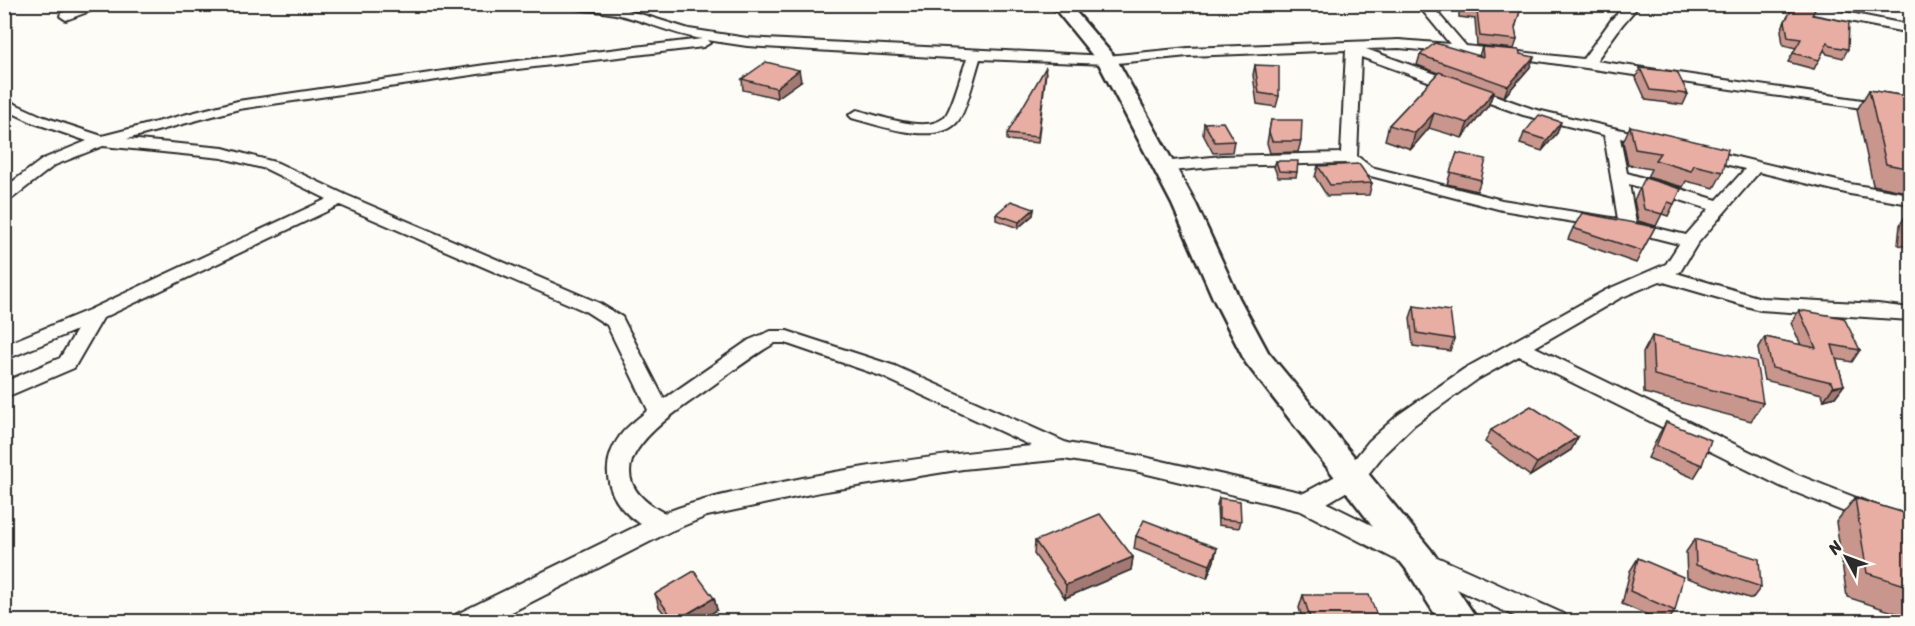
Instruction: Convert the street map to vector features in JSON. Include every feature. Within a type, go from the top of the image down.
[{"type":"street","points":[[66,16],[103,4]]},
{"type":"street","points":[[573,4],[611,9],[687,33],[747,42]]},
{"type":"street","points":[[1059,4],[1107,60],[1193,222],[1226,298],[1256,356],[1419,560],[1461,621]]},
{"type":"street","points":[[1423,4],[1462,50]]},
{"type":"street","points":[[1587,64],[1617,22],[1634,4]]},
{"type":"street","points":[[1783,4],[1911,29]]},
{"type":"street","points":[[4,196],[49,162],[101,141],[247,103],[602,54],[704,43],[747,42],[1107,60],[1188,52],[1399,44],[1587,64],[1911,111]]},
{"type":"street","points":[[1339,46],[1518,108],[1850,189],[1911,199]]},
{"type":"street","points":[[1349,158],[1354,50]]},
{"type":"street","points":[[857,115],[917,128],[933,129],[945,125],[952,119],[975,55]]},
{"type":"street","points":[[4,103],[39,120],[101,141],[223,153],[272,166],[340,199],[607,315],[615,321],[660,412]]},
{"type":"street","points":[[1611,132],[1628,226]]},
{"type":"street","points":[[1162,166],[1233,161],[1349,158],[1365,170],[1502,205],[1628,226],[1690,242]]},
{"type":"street","points":[[1306,503],[1353,477],[1377,447],[1406,420],[1471,374],[1613,294],[1673,267],[1690,242],[1756,166]]},
{"type":"street","points":[[1618,176],[1722,207]]},
{"type":"street","points":[[4,353],[96,314],[340,199]]},
{"type":"street","points":[[1658,274],[1760,304],[1878,310],[1911,314]]},
{"type":"street","points":[[4,391],[67,363],[96,314]]},
{"type":"street","points":[[662,524],[637,510],[627,499],[619,483],[621,460],[629,440],[660,412],[756,345],[771,338],[787,337],[888,370],[1064,451],[1135,463],[1306,503],[1419,560],[1555,621]]},
{"type":"street","points":[[1518,348],[1790,481],[1911,529]]},
{"type":"street","points":[[466,621],[662,524],[703,508],[820,483],[963,461],[1064,451]]},
{"type":"building","points":[[1462,4],[1522,4],[1515,28],[1517,40],[1480,36],[1477,11],[1461,9]]},
{"type":"building","points":[[1795,4],[1816,8],[1812,15],[1849,22],[1848,49],[1831,46],[1828,42],[1819,60],[1793,53],[1801,39],[1788,37],[1785,21]]},
{"type":"building","points":[[1435,43],[1483,57],[1482,47],[1519,50],[1520,54],[1534,57],[1508,86],[1420,55]]},
{"type":"building","points":[[766,62],[799,70],[776,88],[742,79]]},
{"type":"building","points":[[1255,65],[1279,66],[1279,96],[1259,93]]},
{"type":"building","points":[[1046,67],[1038,137],[1007,134]]},
{"type":"building","points":[[1640,68],[1677,72],[1688,94],[1650,90]]},
{"type":"building","points":[[1439,72],[1494,91],[1468,123],[1434,113],[1415,133],[1389,125]]},
{"type":"building","points":[[1869,90],[1911,97],[1911,169],[1886,164]]},
{"type":"building","points":[[1539,115],[1561,122],[1547,140],[1524,133]]},
{"type":"building","points":[[1271,120],[1302,120],[1301,141],[1272,141],[1269,132]]},
{"type":"building","points":[[1223,122],[1234,141],[1215,142],[1204,123]]},
{"type":"building","points":[[1630,126],[1728,149],[1723,172],[1694,165],[1691,171],[1655,160],[1660,153],[1635,149]]},
{"type":"building","points":[[1457,153],[1486,159],[1481,180],[1450,172]]},
{"type":"building","points":[[1276,161],[1298,161],[1297,172],[1279,171]]},
{"type":"building","points":[[1359,164],[1372,183],[1330,185],[1318,166]]},
{"type":"building","points":[[1645,178],[1681,189],[1674,204],[1668,202],[1662,214],[1644,209],[1640,188]]},
{"type":"building","points":[[1011,201],[1034,209],[1019,222],[996,214]]},
{"type":"building","points":[[1582,213],[1655,227],[1642,251],[1573,228]]},
{"type":"building","points":[[1907,213],[1911,214],[1911,234],[1906,233]]},
{"type":"building","points":[[1414,306],[1450,311],[1454,339],[1417,333]]},
{"type":"building","points":[[1799,310],[1844,318],[1860,350],[1832,345],[1844,385],[1833,387],[1831,382],[1772,368],[1765,337],[1816,348]]},
{"type":"building","points":[[1652,336],[1756,361],[1763,403],[1654,375]]},
{"type":"building","points":[[1531,406],[1578,437],[1537,463],[1491,430]]},
{"type":"building","points":[[1666,422],[1711,440],[1702,465],[1656,446]]},
{"type":"building","points":[[1219,498],[1240,501],[1241,521],[1219,519]]},
{"type":"building","points":[[1855,498],[1911,515],[1911,587],[1867,573]]},
{"type":"building","points":[[1100,514],[1133,557],[1066,585],[1035,541]]},
{"type":"building","points":[[1144,520],[1217,548],[1210,565],[1136,536]]},
{"type":"building","points":[[1695,539],[1759,559],[1761,587],[1696,565]]},
{"type":"building","points":[[1638,558],[1683,577],[1675,611],[1630,591]]},
{"type":"building","points":[[694,571],[714,598],[675,621],[655,594]]},
{"type":"building","points":[[1303,595],[1369,595],[1379,621],[1311,621]]}]
